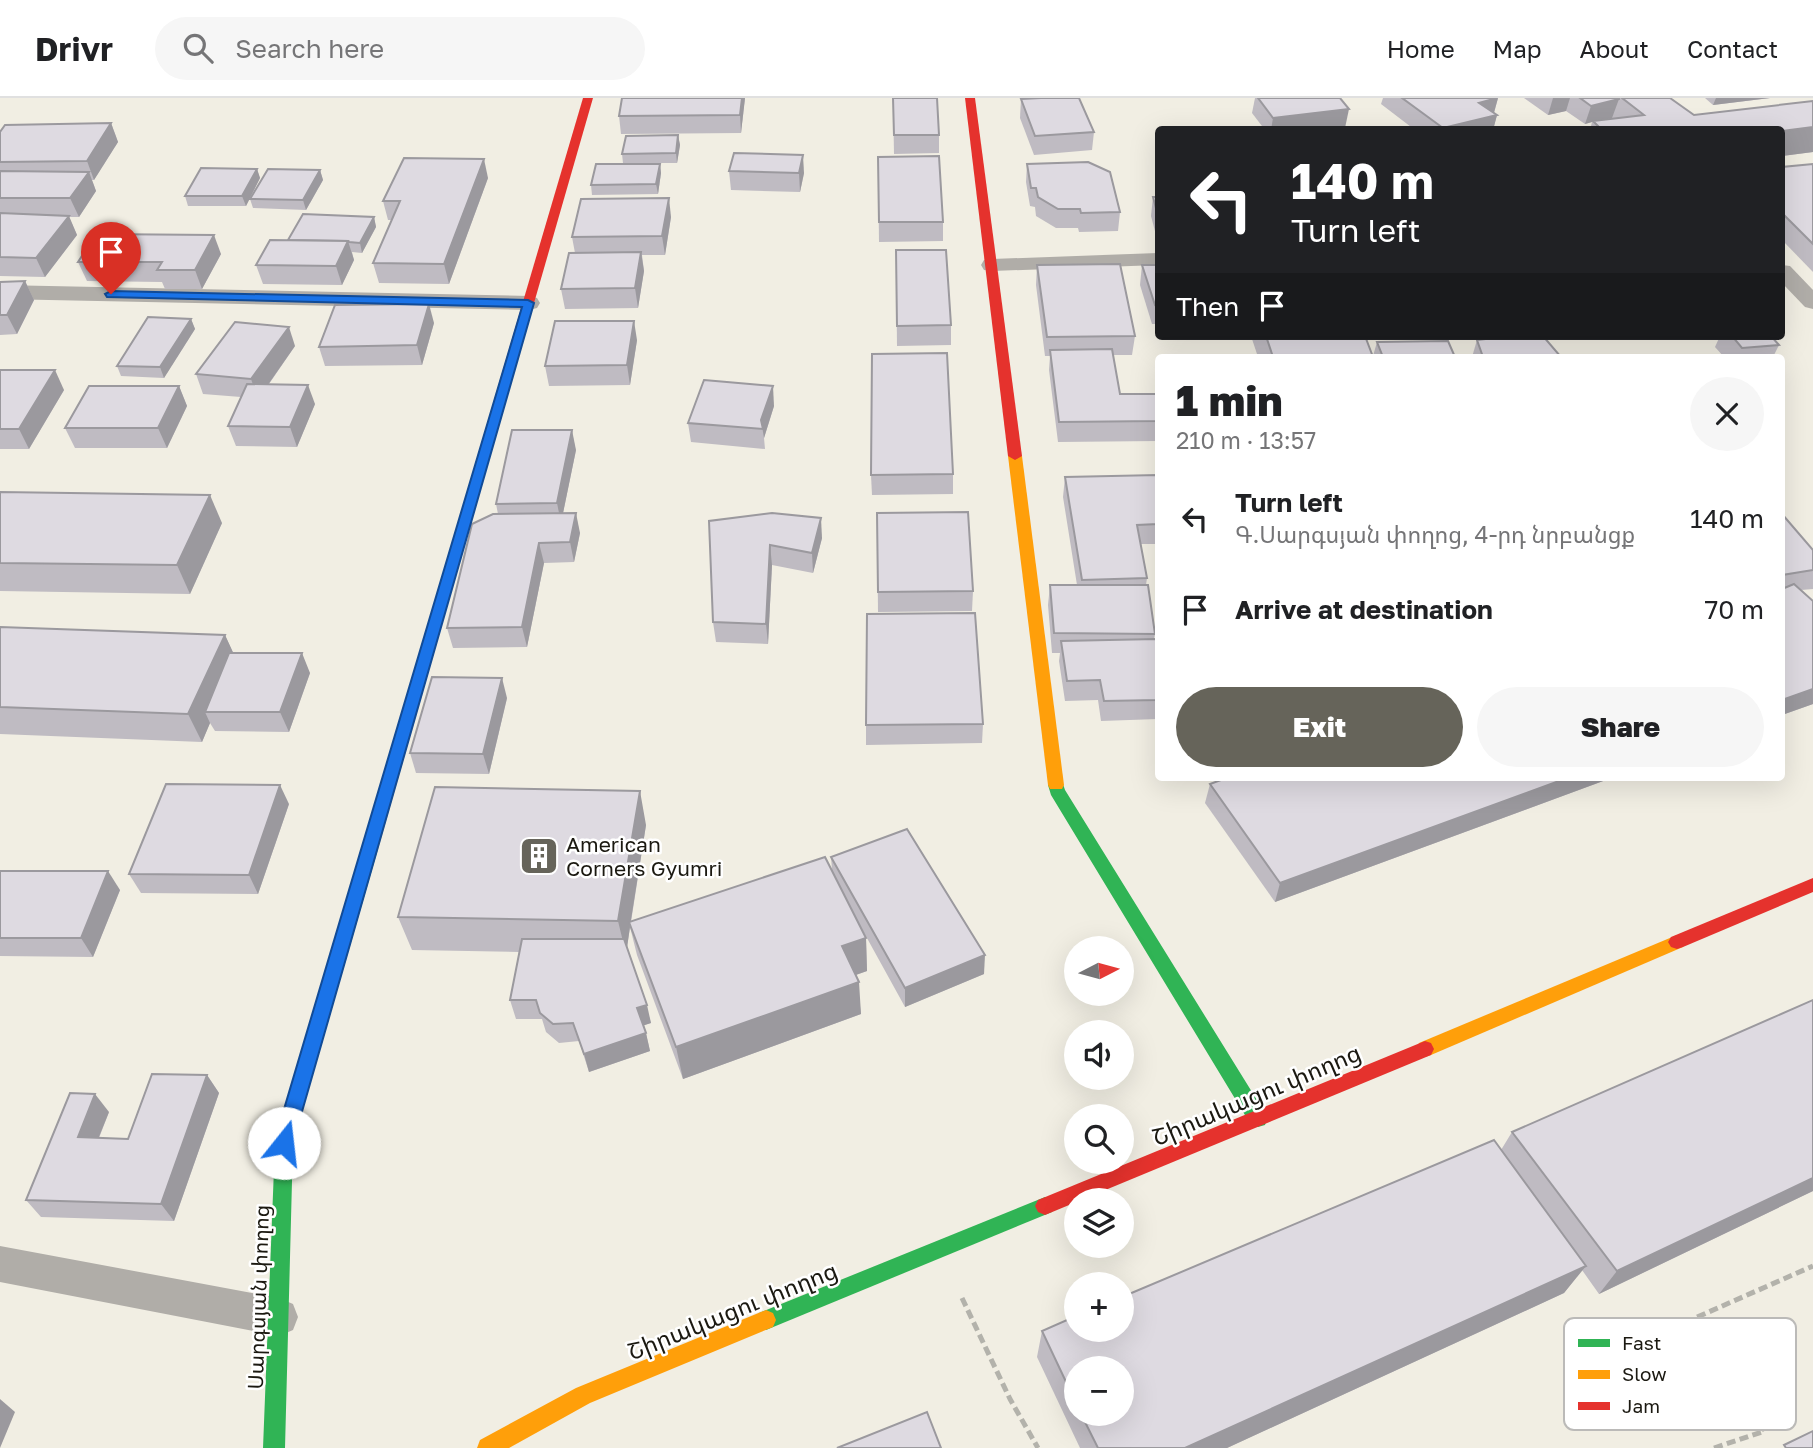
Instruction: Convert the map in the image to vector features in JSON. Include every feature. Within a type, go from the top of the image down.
[{"type":"street","name":"Սարգսյան փողոց","points":[[274,1448],[284,1143],[588,98]]},
{"type":"street","points":[[970,98],[1057,791],[1258,1118]]},
{"type":"street","name":"Շիրակացու փողոց","points":[[488,1448],[583,1395],[1258,1118],[1813,885]]},
{"type":"lane","points":[[992,265],[1155,260]]},
{"type":"lane","points":[[1785,274],[1813,302]]},
{"type":"lane","points":[[0,292],[528,303]]},
{"type":"lane","points":[[0,1265],[279,1317]]},
{"type":"path","points":[[939,1250],[1010,1399],[1038,1448]]},
{"type":"path","points":[[1695,1318],[1813,1266]]},
{"type":"path","points":[[1714,1448],[1764,1430]]},
{"type":"building","points":[[622,98],[742,98],[740,115],[619,116]]},
{"type":"building","points":[[893,98],[937,98],[939,135],[894,135]]},
{"type":"building","points":[[1079,98],[1094,132],[1035,136],[1021,99]]},
{"type":"building","points":[[1258,98],[1340,98],[1349,109],[1273,118]]},
{"type":"building","points":[[1402,98],[1497,98],[1479,103],[1497,115],[1451,126],[1440,126]]},
{"type":"building","points":[[1580,98],[1619,98],[1619,99],[1591,106]]},
{"type":"building","points":[[1622,98],[1670,98],[1694,115],[1813,101],[1813,127],[1785,131],[1785,126],[1598,126],[1593,121],[1644,115]]},
{"type":"building","points":[[111,123],[87,161],[0,162],[0,132],[5,125]]},
{"type":"building","points":[[678,135],[676,153],[622,154],[626,136]]},
{"type":"building","points":[[734,153],[803,155],[799,173],[729,171]]},
{"type":"building","points":[[939,156],[943,222],[879,222],[878,157]]},
{"type":"building","points":[[404,158],[484,159],[444,264],[373,263],[400,201],[383,201]]},
{"type":"building","points":[[1088,162],[1110,172],[1120,212],[1081,213],[1080,209],[1058,209],[1038,197],[1036,188],[1031,188],[1027,164]]},
{"type":"building","points":[[596,164],[660,164],[656,184],[591,185]]},
{"type":"building","points":[[1813,164],[1813,244],[1785,216],[1785,167]]},
{"type":"building","points":[[201,168],[257,169],[242,196],[185,196]]},
{"type":"building","points":[[268,169],[320,170],[303,200],[250,199]]},
{"type":"building","points":[[0,171],[89,172],[70,198],[0,198]]},
{"type":"building","points":[[669,198],[662,236],[572,237],[581,199]]},
{"type":"building","points":[[0,213],[69,216],[36,258],[0,257]]},
{"type":"building","points":[[303,214],[374,217],[360,243],[288,240]]},
{"type":"building","points":[[96,234],[214,235],[195,270],[157,270],[162,262],[78,262]]},
{"type":"building","points":[[270,240],[348,241],[336,266],[256,265]]},
{"type":"building","points":[[896,250],[946,250],[951,325],[897,326]]},
{"type":"building","points":[[641,252],[635,288],[561,289],[569,253]]},
{"type":"building","points":[[1120,264],[1135,336],[1047,337],[1037,265]]},
{"type":"building","points":[[1142,265],[1155,265],[1155,305]]},
{"type":"building","points":[[25,281],[7,315],[0,315],[0,282]]},
{"type":"building","points":[[429,304],[417,345],[319,347],[335,305]]},
{"type":"building","points":[[148,317],[191,319],[160,367],[117,366]]},
{"type":"building","points":[[555,321],[634,321],[627,365],[545,366]]},
{"type":"building","points":[[235,322],[289,327],[251,379],[196,374]]},
{"type":"building","points":[[1267,340],[1367,340],[1372,354],[1272,354]]},
{"type":"building","points":[[1477,340],[1546,340],[1558,354],[1482,354]]},
{"type":"building","points":[[1735,340],[1775,340],[1779,345],[1742,348]]},
{"type":"building","points":[[1448,341],[1454,354],[1382,354],[1377,342]]},
{"type":"building","points":[[1112,349],[1120,394],[1155,394],[1155,421],[1059,422],[1050,350]]},
{"type":"building","points":[[947,353],[953,474],[871,475],[872,354]]},
{"type":"building","points":[[0,370],[55,370],[19,429],[0,429]]},
{"type":"building","points":[[704,380],[773,386],[761,420],[763,429],[688,423]]},
{"type":"building","points":[[247,384],[308,385],[290,427],[228,426]]},
{"type":"building","points":[[89,386],[179,386],[158,428],[65,428]]},
{"type":"building","points":[[512,430],[572,430],[557,503],[496,504]]},
{"type":"building","points":[[1155,475],[1155,524],[1137,525],[1147,578],[1082,580],[1065,477]]},
{"type":"building","points":[[0,492],[210,495],[177,565],[0,563]]},
{"type":"building","points":[[968,512],[973,591],[878,592],[877,513]]},
{"type":"building","points":[[576,513],[570,542],[539,543],[522,627],[447,628],[472,524],[493,514]]},
{"type":"building","points":[[772,513],[821,518],[812,553],[770,545],[766,624],[713,622],[709,521]]},
{"type":"building","points":[[1785,517],[1813,550],[1813,570],[1785,575]]},
{"type":"building","points":[[1794,584],[1813,601],[1813,689],[1785,699],[1785,588]]},
{"type":"building","points":[[1050,585],[1148,585],[1155,634],[1054,633]]},
{"type":"building","points":[[975,613],[983,724],[866,725],[867,614]]},
{"type":"building","points":[[0,627],[225,635],[188,714],[0,707]]},
{"type":"building","points":[[1155,639],[1155,700],[1104,701],[1100,680],[1067,681],[1061,641]]},
{"type":"building","points":[[229,653],[302,653],[280,712],[205,712]]},
{"type":"building","points":[[432,677],[502,678],[483,754],[410,753]]},
{"type":"building","points":[[1218,781],[1559,781],[1280,883],[1210,784]]},
{"type":"building","points":[[166,784],[280,785],[249,875],[129,874]]},
{"type":"building","name":"American Corners Gyumri","points":[[435,787],[640,791],[618,921],[398,917]]},
{"type":"building","points":[[907,829],[985,955],[905,988],[831,857]]},
{"type":"building","points":[[825,857],[866,938],[842,946],[859,982],[676,1047],[629,922]]},
{"type":"building","points":[[0,871],[108,871],[81,938],[0,938]]},
{"type":"building","points":[[522,939],[624,939],[647,1005],[637,1008],[646,1033],[584,1054],[573,1023],[553,1024],[540,1013],[536,1000],[510,1000]]},
{"type":"building","points":[[1813,1000],[1813,1178],[1617,1271],[1512,1132]]},
{"type":"building","points":[[152,1074],[207,1075],[161,1204],[26,1200],[70,1093],[95,1094],[78,1137],[128,1139]]},
{"type":"building","points":[[1494,1140],[1586,1266],[1185,1448],[1098,1448],[1087,1426],[1134,1426],[1134,1356],[1064,1356],[1064,1378],[1042,1331],[1064,1321],[1064,1342],[1134,1342],[1134,1292]]},
{"type":"building","points":[[927,1412],[941,1448],[837,1448]]},
{"type":"building","points":[[1813,1431],[1813,1448],[1786,1448],[1784,1445]]},
{"type":"traffic: fast","points":[[1056,785],[1057,791],[1258,1119]]},
{"type":"traffic: fast","points":[[274,1448],[284,1143],[370,849]]},
{"type":"traffic: fast","points":[[766,1320],[1045,1206]]},
{"type":"traffic: slow","points":[[370,849],[505,383]]},
{"type":"traffic: slow","points":[[1015,456],[1056,785]]},
{"type":"traffic: slow","points":[[1425,1049],[1677,942]]},
{"type":"traffic: slow","points":[[488,1448],[583,1395],[766,1320]]},
{"type":"traffic: jam","points":[[505,383],[588,98]]},
{"type":"traffic: jam","points":[[970,98],[1015,456]]},
{"type":"traffic: jam","points":[[1677,942],[1813,885]]},
{"type":"traffic: jam","points":[[1045,1206],[1425,1049]]},
{"type":"place","name":"American Corners Gyumri","points":[[539,856]]},
{"type":"route","points":[[111,294],[528,303],[284,1143]]}]
